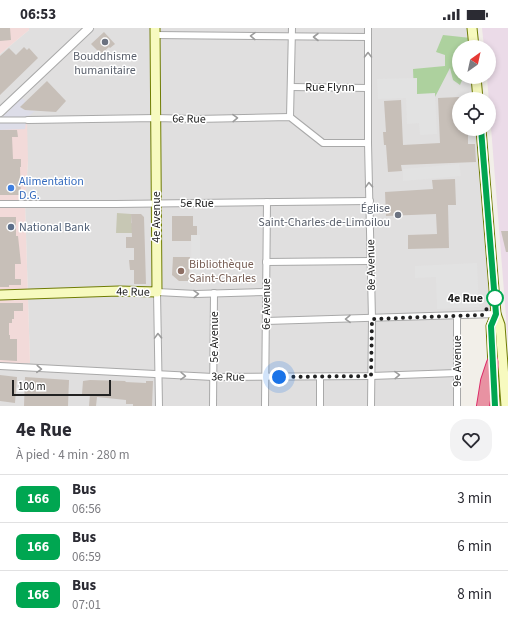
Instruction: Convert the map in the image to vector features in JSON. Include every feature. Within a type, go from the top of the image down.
[{"type":"highway","points":[[484,406],[487,381],[493,363]]},
{"type":"main road","points":[[472,28],[473,40]]},
{"type":"main road","name":"4e Avenue","points":[[155,31],[157,292]]},
{"type":"main road","points":[[482,136],[496,314],[500,325],[506,406]]},
{"type":"main road","name":"4e Rue","points":[[0,295],[119,291],[157,292]]},
{"type":"main road","points":[[495,406],[491,326],[496,314]]},
{"type":"street","points":[[0,112],[89,28]]},
{"type":"street","points":[[292,28],[290,116],[324,143],[368,143]]},
{"type":"street","name":"8e Avenue","points":[[368,28],[368,143],[372,319],[371,406]]},
{"type":"street","points":[[155,31],[292,37],[368,36]]},
{"type":"street","name":"Rue Flynn","points":[[291,87],[368,88]]},
{"type":"street","name":"6e Rue","points":[[0,120],[156,118],[196,119],[290,116]]},
{"type":"street","name":"5e Rue","points":[[0,204],[116,204],[370,200]]},
{"type":"street","name":"6e Avenue","points":[[264,406],[267,202]]},
{"type":"street","points":[[266,262],[370,261]]},
{"type":"street","name":"4e Rue","points":[[157,292],[196,294],[266,292]]},
{"type":"street","name":"4e Avenue","points":[[157,292],[159,406]]},
{"type":"street","name":"5e Avenue","points":[[213,406],[214,293]]},
{"type":"street","points":[[266,321],[372,319],[496,314]]},
{"type":"street","name":"9e Avenue","points":[[457,316],[457,406]]},
{"type":"street","name":"3e Rue","points":[[0,366],[213,377],[320,377],[457,373]]},
{"type":"street","points":[[320,377],[320,406]]},
{"type":"shaded area","points":[[0,28],[29,28],[29,30],[0,54]]},
{"type":"shaded area","points":[[29,28],[472,28],[473,40],[452,40],[452,84],[477,84],[477,92],[452,92],[452,136],[482,136],[496,314],[457,316],[457,406],[0,406],[0,364],[30,363],[25,203],[28,161],[0,120],[0,54],[29,30]]},
{"type":"shaded area","points":[[482,28],[508,28],[508,342],[492,136],[496,136],[496,92],[488,92],[488,84],[496,84],[496,40],[483,40]]},
{"type":"shaded area","points":[[417,78],[417,94],[435,93],[437,134],[420,135],[419,123],[407,124],[406,98],[378,99],[377,79]]},
{"type":"shaded area","points":[[22,98],[26,102],[20,107],[25,110],[35,111],[27,117],[25,129],[0,130],[0,119]]},
{"type":"shaded area","points":[[0,120],[27,121],[28,161],[25,203],[30,363],[0,364]]},
{"type":"shaded area","points":[[459,164],[461,176],[403,181],[403,169]]},
{"type":"shaded area","points":[[117,213],[131,214],[131,223],[136,224],[136,233],[116,233]]},
{"type":"shaded area","points":[[191,235],[200,235],[200,283],[192,283]]},
{"type":"shaded area","points":[[477,263],[479,307],[437,309],[436,277],[415,278],[415,266]]},
{"type":"green space","points":[[443,35],[471,38],[471,40],[452,40],[452,76],[450,68],[435,97],[414,94],[413,69],[445,66],[445,55],[436,52]]},
{"type":"building","points":[[0,28],[10,28],[11,40],[0,41]]},
{"type":"building","points":[[104,32],[115,44],[101,54],[91,44]]},
{"type":"building","points":[[24,47],[27,50],[29,48],[38,58],[0,95],[0,56],[9,48],[16,55]]},
{"type":"building","points":[[47,81],[66,101],[56,112],[25,110],[20,107]]},
{"type":"building","points":[[452,97],[452,136],[468,136],[468,144],[475,144],[476,162],[401,165],[402,171],[388,172],[386,145],[384,145],[383,132],[386,132],[384,101],[401,100],[403,145],[440,143],[438,98]]},
{"type":"building","points":[[0,130],[17,130],[18,137],[12,137],[13,159],[21,159],[21,195],[0,195]]},
{"type":"building","name":"Église Saint-Charles-de-Limoilou","points":[[455,179],[456,205],[448,205],[449,248],[408,249],[408,235],[437,234],[436,214],[386,216],[385,192],[433,189],[432,180]]},
{"type":"building","points":[[131,214],[141,214],[144,217],[146,284],[134,284],[134,270],[130,270],[129,260],[134,260],[134,248],[126,248],[126,237],[132,237]]},
{"type":"building","points":[[172,216],[193,216],[193,226],[197,226],[197,235],[191,235],[191,241],[172,241]]},
{"type":"building","points":[[0,217],[16,217],[16,236],[18,236],[21,264],[15,264],[15,279],[21,279],[21,285],[0,287]]},
{"type":"building","points":[[501,231],[508,231],[508,252],[506,252]]},
{"type":"building","points":[[173,257],[190,257],[189,281],[179,281],[172,275]]},
{"type":"building","points":[[0,303],[23,303],[23,311],[14,311],[14,319],[12,319],[12,323],[9,323],[10,339],[17,339],[17,361],[0,360]]},
{"type":"building","points":[[0,375],[17,377],[15,403],[0,401]]},
{"type":"building","points":[[25,377],[69,380],[68,406],[24,406]]},
{"type":"building","points":[[90,380],[146,383],[146,381],[153,381],[152,406],[133,406],[133,404],[126,404],[126,400],[97,397],[96,406],[89,406],[90,394],[82,394],[83,381]]},
{"type":"bus line","name":"166","points":[[482,136],[496,314],[491,326],[495,406]]},
{"type":"place","name":"Bouddhisme humanitaire","points":[[105,42]]},
{"type":"place","name":"Alimentation D.G.","points":[[11,188]]},
{"type":"place","name":"Église Saint-Charles-de-Limoilou","points":[[398,215]]},
{"type":"place","name":"National Bank","points":[[11,227]]},
{"type":"place","name":"Bibliothèque Saint-Charles","points":[[181,271]]},
{"type":"place","name":"4e Rue","points":[[495,298]]},
{"type":"route","points":[[279,377],[371,376],[372,319],[482,315],[495,298]]}]
